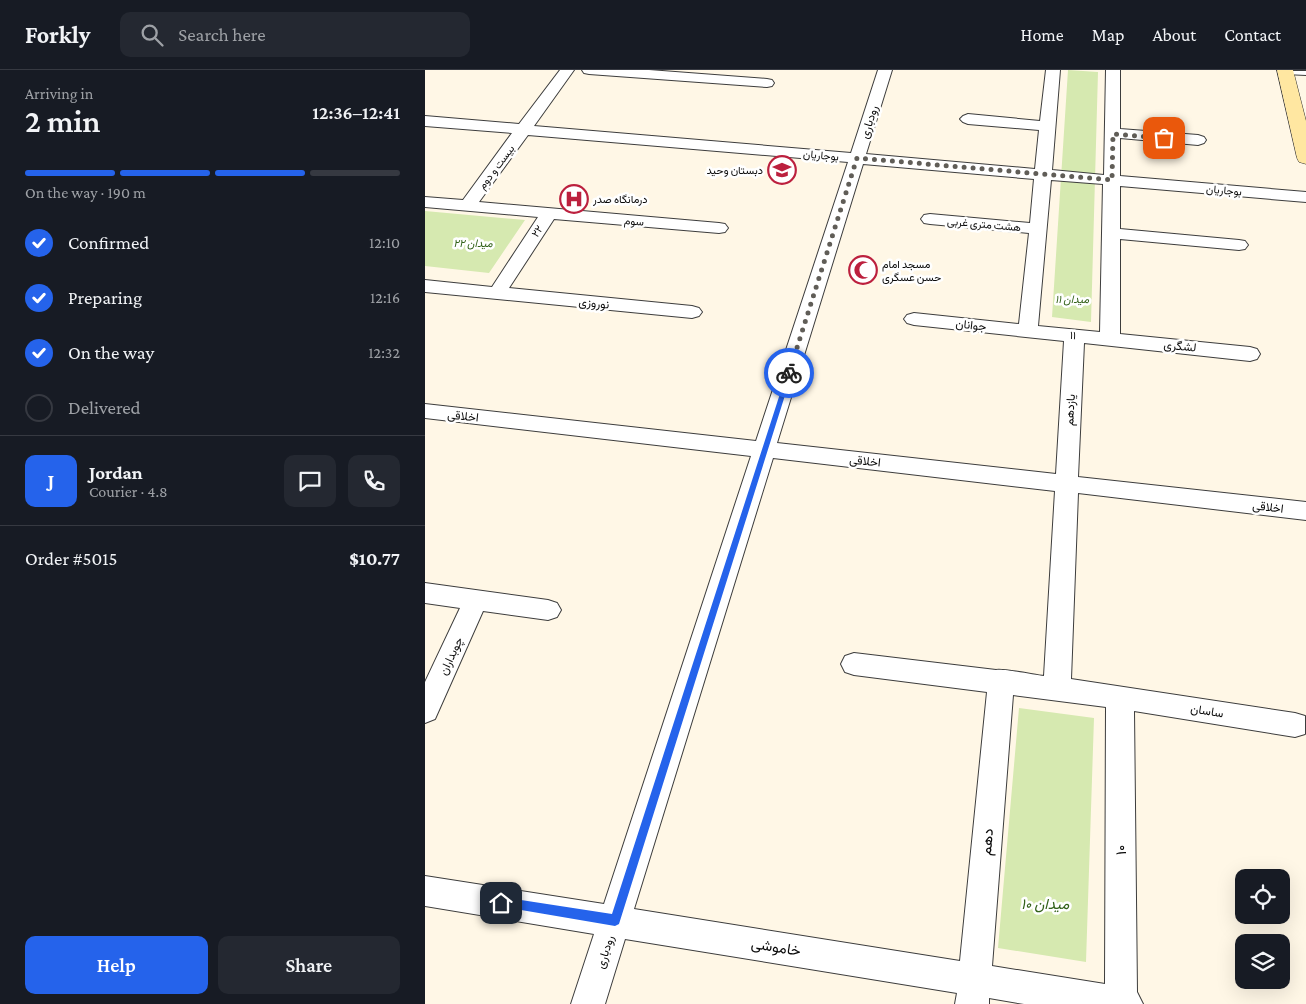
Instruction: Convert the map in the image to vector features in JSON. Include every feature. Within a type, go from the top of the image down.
[{"type":"main road","points":[[1285,71],[1306,158]]},
{"type":"street","name":"بیست و دوم","points":[[467,206],[567,70]]},
{"type":"street","points":[[589,70],[626,71],[767,83]]},
{"type":"street","name":"رودباری","points":[[588,1004],[885,70]]},
{"type":"street","points":[[1028,331],[1053,70]]},
{"type":"street","points":[[1110,339],[1113,70]]},
{"type":"street","points":[[968,119],[1048,126]]},
{"type":"street","name":"بوجاریان","points":[[425,121],[1306,197]]},
{"type":"street","points":[[1113,134],[1198,140]]},
{"type":"street","name":"۲۲","points":[[425,202],[549,213],[497,293]]},
{"type":"street","name":"سوم","points":[[549,213],[719,228]]},
{"type":"street","name":"هشت متری غربی","points":[[930,219],[1038,229]]},
{"type":"street","points":[[1111,233],[1239,244]]},
{"type":"street","points":[[425,286],[497,293]]},
{"type":"street","name":"نوروزی","points":[[497,293],[692,312]]},
{"type":"street","name":"جوانان","points":[[914,319],[1028,331]]},
{"type":"street","name":"۱۱","points":[[1028,331],[1110,339]]},
{"type":"street","name":"یازدهم","points":[[1066,484],[1073,336]]},
{"type":"street","name":"لشگری","points":[[1110,339],[1250,354]]},
{"type":"street","name":"اخلاقی","points":[[425,411],[1306,511]]},
{"type":"street","points":[[1057,688],[1066,484]]},
{"type":"street","points":[[425,593],[548,610]]},
{"type":"street","name":"چوبداران","points":[[425,711],[476,600]]},
{"type":"street","points":[[854,664],[1001,680]]},
{"type":"street","name":"ساسان","points":[[1001,680],[1295,725]]},
{"type":"street","name":"دهم","points":[[973,992],[1001,680]]},
{"type":"street","name":"۱۰","points":[[1120,697],[1123,1004]]},
{"type":"street","name":"خاموشی","points":[[425,891],[615,920],[973,992],[1123,1004]]},
{"type":"lane","points":[[1285,71],[1306,73]]},
{"type":"green space","name":"میدان ۱۱","points":[[1068,70],[1098,72],[1091,322],[1052,317]]},
{"type":"green space","name":"میدان ۲۲","points":[[425,211],[525,220],[489,273],[425,266]]},
{"type":"green space","name":"میدان ۱۰","points":[[1019,708],[1094,718],[1086,962],[998,948]]},
{"type":"way so far","points":[[789,373],[857,158],[1112,180],[1113,134],[1164,138]]},
{"type":"place","name":"دبستان وحید","points":[[782,170]]},
{"type":"place","name":"درمانگاه صدر","points":[[574,199]]},
{"type":"place","name":"مسجد امام حسن عسگری","points":[[863,270]]},
{"type":"route","points":[[501,903],[615,920],[789,373]]}]
